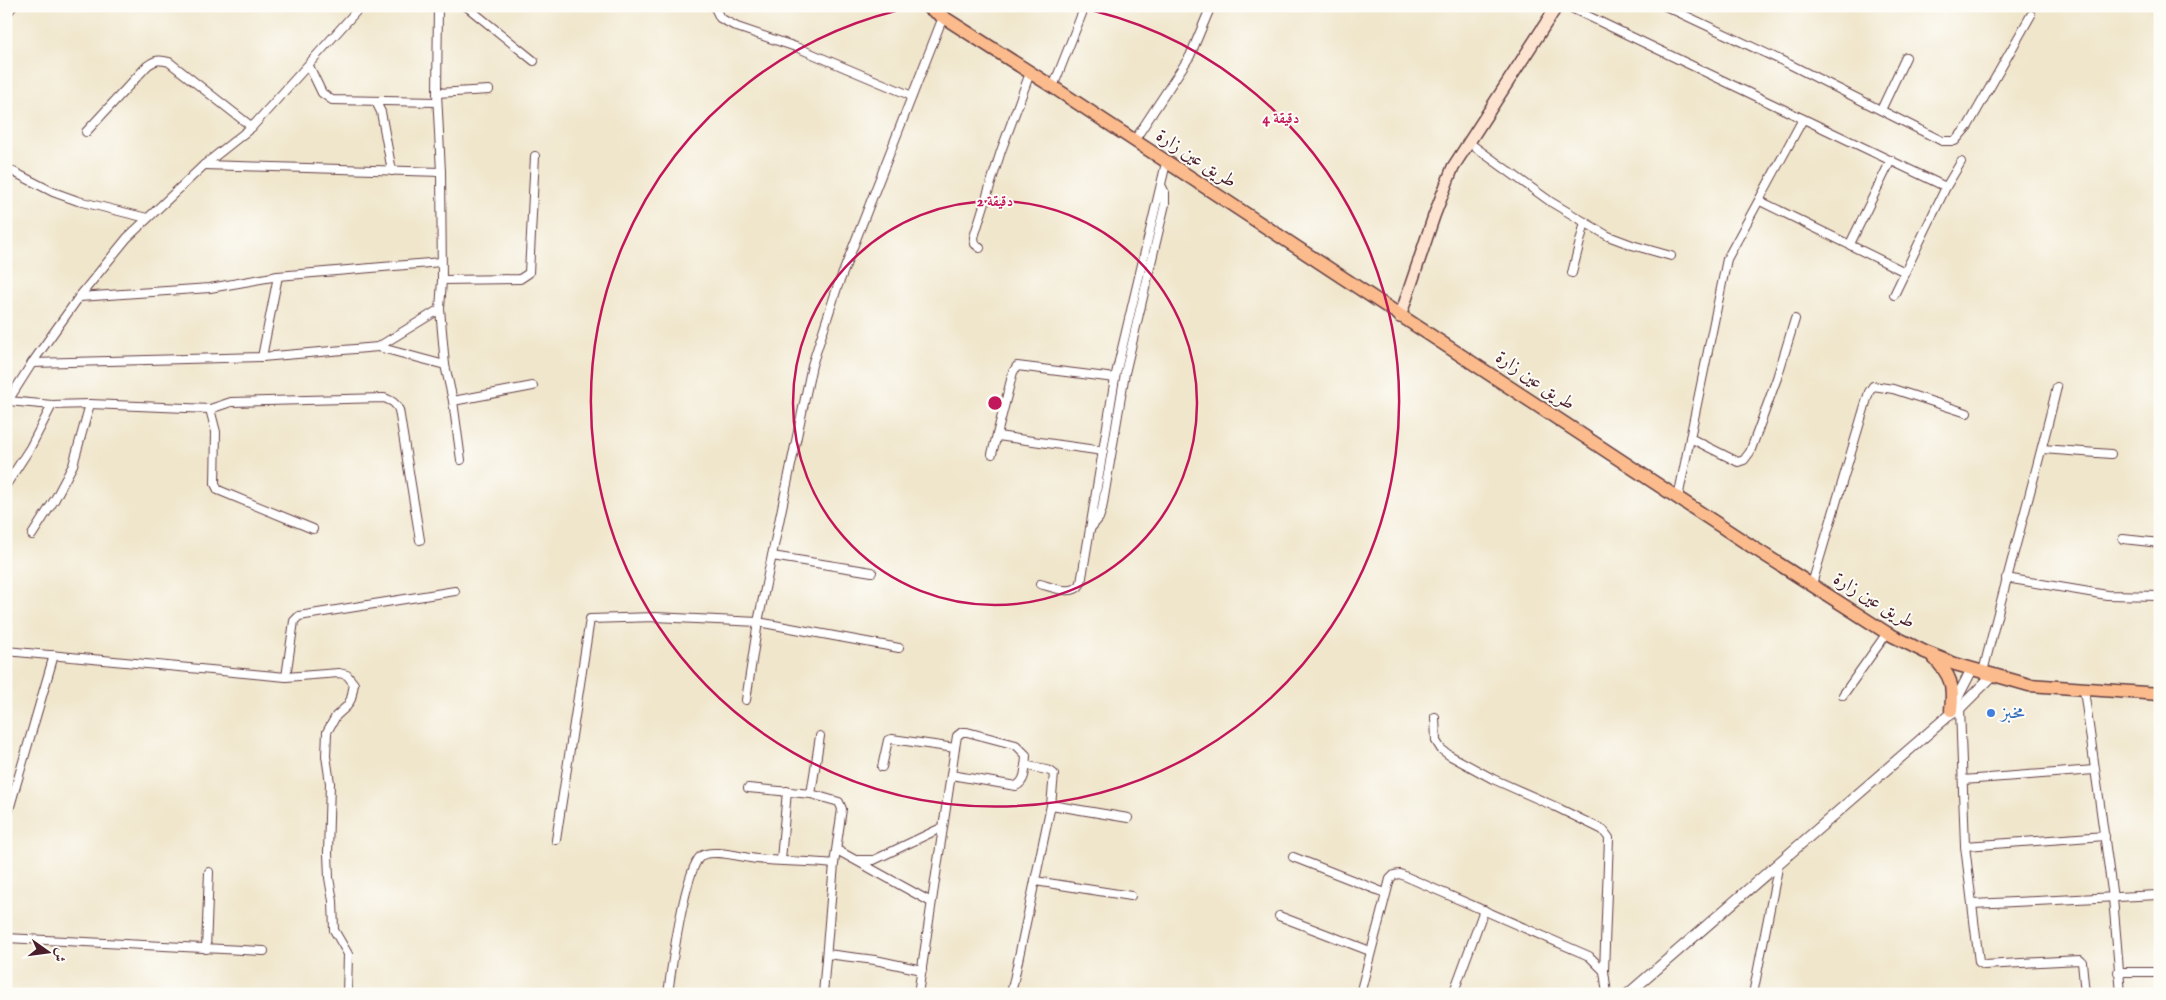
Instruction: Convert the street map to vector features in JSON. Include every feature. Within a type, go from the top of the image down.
[{"type":"main road","name":"طريق عين زارة","points":[[926,6],[1334,271],[1400,317],[1462,354],[1678,498],[1887,632],[1925,652],[1983,672],[2029,685],[2160,694]]},
{"type":"main road","points":[[1400,317],[1452,168],[1553,8]]},
{"type":"main road","points":[[1925,652],[1949,676],[1952,689],[1953,711]]},
{"type":"street","points":[[6,15],[13,6]]},
{"type":"street","points":[[361,6],[309,66],[252,127],[204,165],[127,238],[80,296],[32,363],[7,402],[210,409],[231,402],[384,398],[391,400],[399,410],[420,540]]},
{"type":"street","points":[[438,6],[437,102],[441,172],[442,280],[440,308],[445,365],[453,401],[461,460]]},
{"type":"street","points":[[466,6],[534,61]]},
{"type":"street","points":[[714,6],[720,18],[738,27],[796,47],[912,96]]},
{"type":"street","points":[[1053,87],[1085,6]]},
{"type":"street","points":[[1134,141],[1190,56],[1211,6]]},
{"type":"street","points":[[1567,6],[1892,160],[1946,188]]},
{"type":"street","points":[[1665,6],[1942,141],[1955,141],[1968,126],[2031,15]]},
{"type":"street","points":[[746,700],[758,622],[810,374],[822,331],[943,17]]},
{"type":"street","points":[[1881,110],[1906,57]]},
{"type":"street","points":[[86,132],[147,66],[154,61],[160,60],[169,62],[252,127]]},
{"type":"street","points":[[309,66],[322,93],[332,100],[437,102]]},
{"type":"street","points":[[980,248],[975,244],[974,237],[1001,151],[1030,72]]},
{"type":"street","points":[[437,92],[489,90]]},
{"type":"street","points":[[376,102],[381,112],[392,170]]},
{"type":"street","points":[[1678,498],[1727,259],[1803,119]]},
{"type":"street","points":[[1468,142],[1551,202],[1585,222],[1620,241],[1670,256]]},
{"type":"street","points":[[442,280],[520,279],[529,273],[535,156]]},
{"type":"street","points":[[1850,244],[1892,160]]},
{"type":"street","points":[[1894,295],[1946,188],[1961,162]]},
{"type":"street","points":[[1040,584],[1072,591],[1078,588],[1090,530],[1115,378],[1166,163]]},
{"type":"street","points":[[204,165],[441,172]]},
{"type":"street","points":[[6,168],[53,192],[78,201],[147,218]]},
{"type":"street","points":[[1090,530],[1099,518],[1102,509],[1125,374],[1165,204],[1165,193],[1161,185]]},
{"type":"street","points":[[1760,201],[1905,272]]},
{"type":"street","points":[[1572,273],[1585,222]]},
{"type":"street","points":[[80,296],[210,288],[278,276],[441,262]]},
{"type":"street","points":[[262,357],[278,276]]},
{"type":"street","points":[[378,347],[440,308]]},
{"type":"street","points":[[1690,438],[1738,462],[1744,460],[1755,439],[1795,319]]},
{"type":"street","points":[[32,363],[262,357],[378,347],[445,365]]},
{"type":"street","points":[[992,454],[1013,372],[1017,366],[1115,378]]},
{"type":"street","points":[[453,401],[533,386]]},
{"type":"street","points":[[1812,584],[1868,392],[1872,386],[1893,389],[1967,413]]},
{"type":"street","points":[[1628,994],[1953,711],[1983,672],[2057,387]]},
{"type":"street","points":[[32,535],[55,499],[73,465],[90,404]]},
{"type":"street","points":[[6,485],[30,448],[52,405]]},
{"type":"street","points":[[210,409],[216,432],[215,484],[218,490],[313,529]]},
{"type":"street","points":[[998,436],[1103,451]]},
{"type":"street","points":[[2042,449],[2111,454]]},
{"type":"street","points":[[2123,539],[2160,543]]},
{"type":"street","points":[[772,556],[872,572]]},
{"type":"street","points":[[2006,578],[2108,595],[2160,596]]},
{"type":"street","points":[[286,677],[294,621],[299,616],[455,591]]},
{"type":"street","points":[[556,840],[590,619],[655,618],[758,622],[899,648]]},
{"type":"street","points":[[1843,695],[1887,632]]},
{"type":"street","points":[[6,651],[286,677],[339,673],[347,675],[354,684],[351,699],[347,706],[336,716],[327,732],[326,756],[330,783],[329,878],[333,901],[334,930],[348,954],[347,994]]},
{"type":"street","points":[[6,820],[54,655]]},
{"type":"street","points":[[1983,672],[1953,711],[1963,780],[1966,846],[1980,964],[2080,960],[2082,962],[2085,994]]},
{"type":"street","points":[[2084,690],[2105,836],[2121,994]]},
{"type":"street","points":[[1435,717],[1436,741],[1445,752],[1493,780],[1554,806],[1603,830],[1609,838],[1604,971],[1607,994]]},
{"type":"street","points":[[918,994],[931,902],[955,748],[958,736],[962,732],[967,732],[1016,745],[1026,755],[1024,779],[1021,784],[1016,786],[951,775]]},
{"type":"street","points":[[811,794],[820,736]]},
{"type":"street","points":[[882,767],[888,740],[955,748]]},
{"type":"street","points":[[1011,994],[1051,806],[1054,774],[1050,771],[1025,765]]},
{"type":"street","points":[[1963,780],[2094,770]]},
{"type":"street","points":[[748,788],[811,794],[839,802],[842,809],[834,864],[823,994]]},
{"type":"street","points":[[781,860],[787,792]]},
{"type":"street","points":[[1051,806],[1128,818]]},
{"type":"street","points":[[858,860],[874,860],[943,827]]},
{"type":"street","points":[[1966,846],[2105,836]]},
{"type":"street","points":[[837,850],[931,902]]},
{"type":"street","points":[[681,994],[668,993],[676,936],[693,870],[700,856],[707,854],[758,860],[834,864]]},
{"type":"street","points":[[1292,857],[1385,893]]},
{"type":"street","points":[[1753,994],[1779,863]]},
{"type":"street","points":[[206,949],[209,872]]},
{"type":"street","points":[[1360,994],[1385,893],[1390,879],[1394,875],[1400,874],[1589,956],[1604,971]]},
{"type":"street","points":[[1035,881],[1131,896]]},
{"type":"street","points":[[1973,904],[2158,895]]},
{"type":"street","points":[[1453,994],[1484,910]]},
{"type":"street","points":[[1279,916],[1370,951]]},
{"type":"street","points":[[6,938],[264,951]]},
{"type":"street","points":[[827,954],[875,960],[922,970]]},
{"type":"street","points":[[2118,972],[2160,972]]},
{"type":"place","name":"مخبز","points":[[1991,713]]}]
